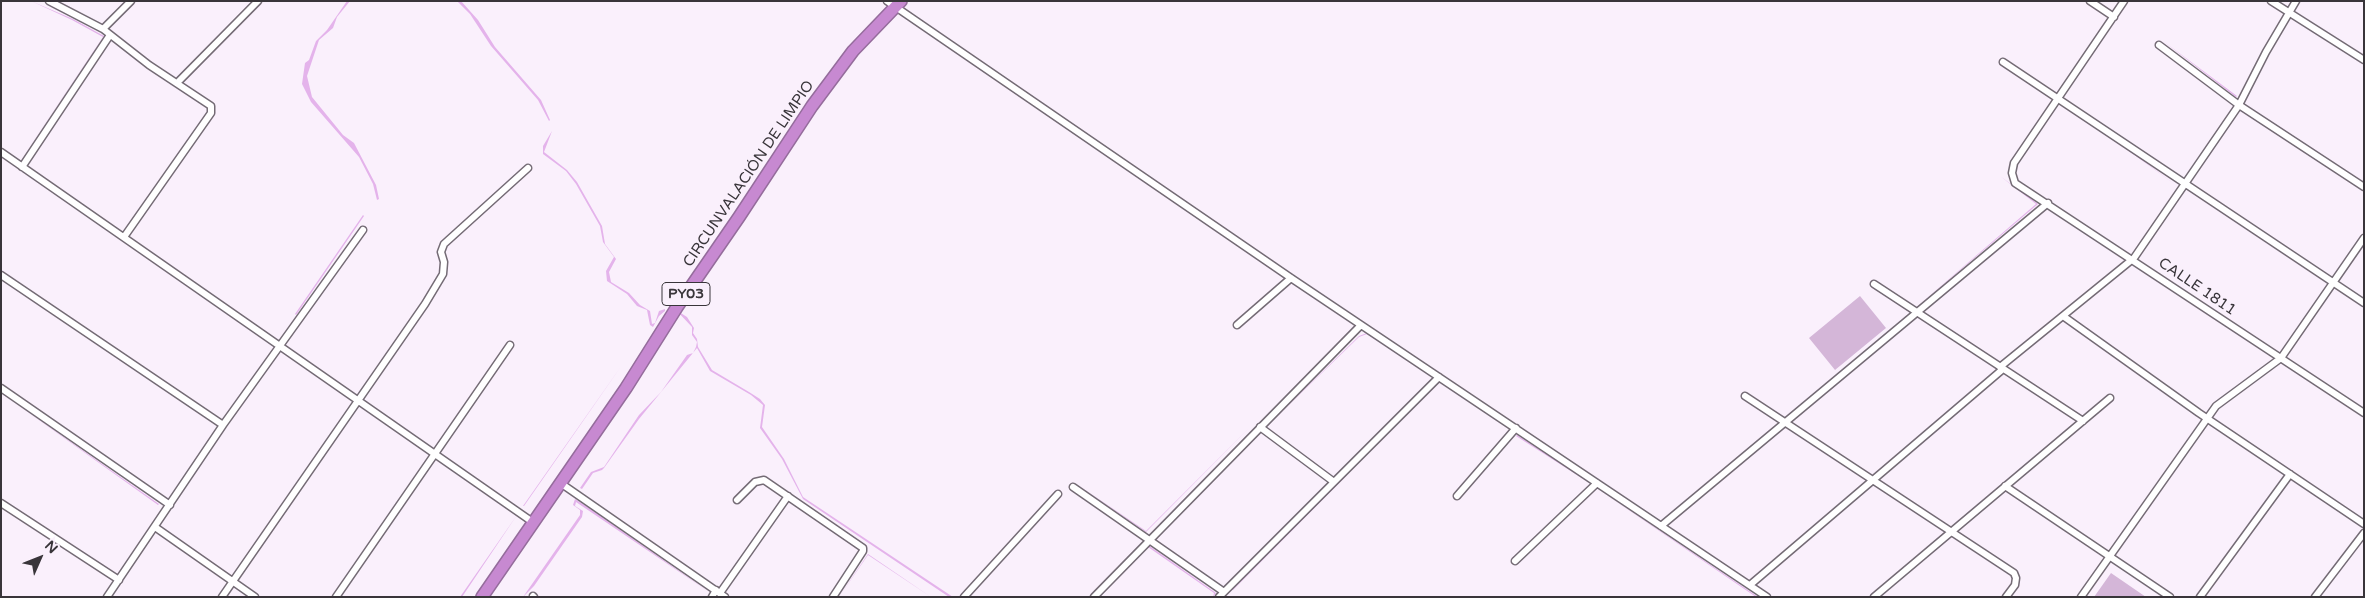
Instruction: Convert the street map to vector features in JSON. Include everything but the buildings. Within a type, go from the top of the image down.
[{"type":"highway","name":"CIRCUNVALACIÓN DE LIMPIO","points":[[482,597],[534,523],[559,482],[626,388],[812,106],[853,51],[894,3]]},
{"type":"street","points":[[49,1],[103,29],[176,83],[211,106],[211,113],[124,238]]},
{"type":"street","points":[[103,29],[130,1]]},
{"type":"street","points":[[176,83],[258,1]]},
{"type":"street","points":[[2090,1],[2114,17]]},
{"type":"street","points":[[2059,99],[2124,1]]},
{"type":"street","points":[[2271,1],[2364,60]]},
{"type":"street","points":[[1750,585],[2001,368],[2133,259],[2239,105],[2288,12],[2296,1]]},
{"type":"street","points":[[894,3],[1291,278],[1767,597]]},
{"type":"street","points":[[22,167],[110,35]]},
{"type":"street","points":[[2159,44],[2239,105],[2364,187]]},
{"type":"street","points":[[2003,62],[2364,303]]},
{"type":"street","name":"CALLE 1811","points":[[2059,99],[2014,163],[2012,173],[2015,183],[2048,202],[2364,413]]},
{"type":"street","points":[[1,152],[534,523]]},
{"type":"street","points":[[222,597],[425,304],[443,274],[444,262],[441,252],[444,244],[528,168]]},
{"type":"street","points":[[1661,526],[1918,313],[2048,202]]},
{"type":"street","points":[[107,597],[223,425],[363,230]]},
{"type":"street","points":[[2081,597],[2208,419],[2223,401],[2281,358],[2364,238]]},
{"type":"street","points":[[1,275],[223,425]]},
{"type":"street","points":[[1236,326],[1291,278]]},
{"type":"street","points":[[1874,284],[2083,422]]},
{"type":"street","points":[[2063,316],[2208,419],[2364,524]]},
{"type":"street","points":[[1094,597],[1148,539],[1362,325]]},
{"type":"street","points":[[336,597],[510,345]]},
{"type":"street","points":[[1073,487],[1148,539],[1222,594],[1439,377]]},
{"type":"street","points":[[1,388],[170,505]]},
{"type":"street","points":[[1745,396],[2014,573],[2016,578],[2015,584],[2006,597]]},
{"type":"street","points":[[1874,597],[2110,398]]},
{"type":"street","points":[[1260,427],[1334,482]]},
{"type":"street","points":[[1457,496],[1516,428]]},
{"type":"street","points":[[2200,597],[2290,474]]},
{"type":"street","points":[[737,500],[755,482],[762,480],[863,549],[834,597]]},
{"type":"street","points":[[559,482],[721,594]]},
{"type":"street","points":[[1515,561],[1597,483]]},
{"type":"street","points":[[2006,486],[2170,597]]},
{"type":"street","points":[[964,597],[1058,494]]},
{"type":"street","points":[[712,597],[721,594],[788,496]]},
{"type":"street","points":[[1,503],[119,580]]},
{"type":"street","points":[[155,527],[255,597]]},
{"type":"street","points":[[2316,597],[2364,533]]},
{"type":"shaded area","points":[[31,1],[73,19],[104,36],[22,158],[103,37]]},
{"type":"shaded area","points":[[347,1],[350,1],[337,17],[333,28],[319,40],[307,76],[312,97],[343,135],[354,143],[376,185],[379,199],[377,200],[373,184],[359,157],[311,102],[302,84],[305,63],[309,60],[316,41],[327,30]]},
{"type":"shaded area","points":[[457,1],[461,1],[478,20],[495,47],[541,100],[549,121],[538,100],[491,46],[470,14]]},
{"type":"shaded area","points":[[2163,41],[2237,96],[2236,97]]},
{"type":"shaded area","points":[[2061,106],[2115,140],[2177,186],[2114,140]]},
{"type":"shaded area","points":[[552,131],[544,152],[567,170],[577,182],[602,226],[605,244],[616,259],[609,272],[611,282],[629,293],[640,305],[650,311],[652,324],[655,323],[659,311],[665,309],[653,327],[650,325],[647,310],[637,306],[627,294],[607,281],[606,271],[614,257],[603,242],[600,226],[576,184],[566,171],[543,154],[543,146]]},
{"type":"shaded area","points":[[2000,176],[2038,204],[1920,304],[2036,204]]},
{"type":"shaded area","points":[[364,216],[296,315],[295,314]]},
{"type":"shaded area","points":[[1860,296],[1886,328],[1835,370],[1809,338]]},
{"type":"shaded area","points":[[676,310],[687,317],[694,328],[693,333],[697,339],[698,347],[712,370],[760,399],[765,405],[762,427],[784,459],[803,497],[953,597],[949,597],[803,499],[782,459],[760,428],[763,405],[751,395],[710,371],[697,348],[693,353],[697,342],[692,335],[692,327]]},
{"type":"shaded area","points":[[1367,333],[1432,377],[1367,334],[1359,337],[1264,429],[1359,336]]},
{"type":"shaded area","points":[[693,353],[639,419],[604,468],[593,473],[582,489],[580,488],[591,472],[604,467],[639,415],[661,392],[687,355]]},
{"type":"shaded area","points":[[622,365],[524,506],[523,506]]},
{"type":"shaded area","points":[[22,408],[159,504],[158,505]]},
{"type":"shaded area","points":[[1250,427],[1146,532],[1081,487],[1146,531]]},
{"type":"shaded area","points":[[1517,435],[1588,482],[1516,436]]},
{"type":"shaded area","points":[[1346,474],[1347,475],[1232,590]]},
{"type":"shaded area","points":[[1608,496],[1758,597],[1756,597]]},
{"type":"shaded area","points":[[575,499],[709,592],[576,502],[575,506],[583,511],[582,517],[534,586],[523,597],[580,515],[580,510],[573,505]]},
{"type":"shaded area","points":[[517,515],[462,597],[460,597]]},
{"type":"shaded area","points":[[1148,545],[1216,593],[1213,597],[1214,593],[1148,547],[1097,597]]},
{"type":"shaded area","points":[[868,554],[931,597],[868,555],[839,597]]},
{"type":"shaded area","points":[[2111,573],[2146,597],[2094,597]]}]
